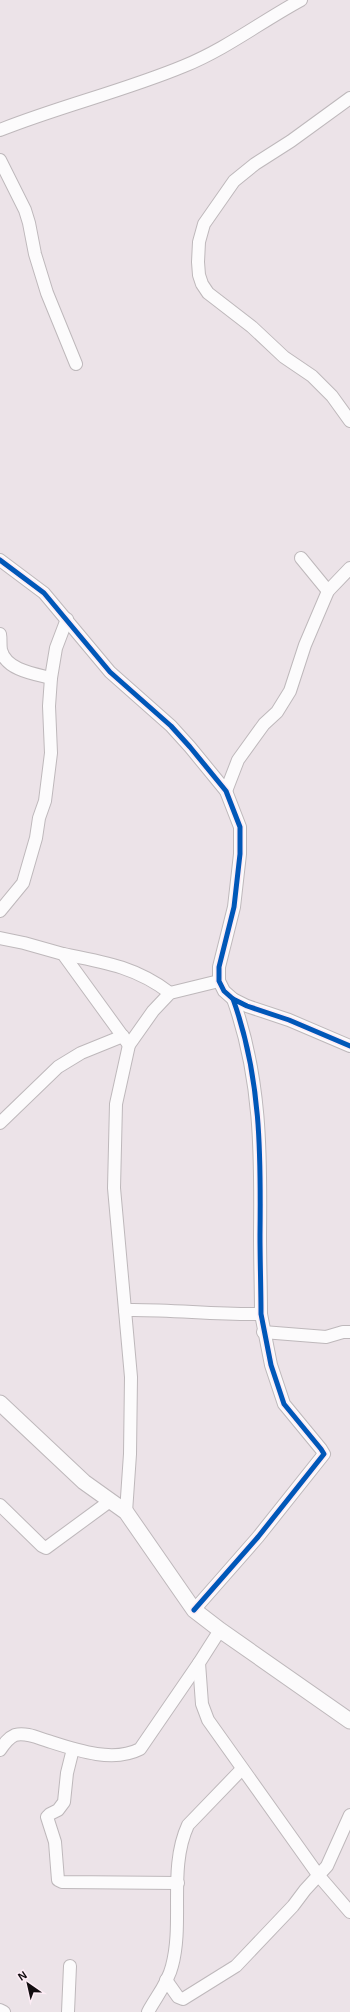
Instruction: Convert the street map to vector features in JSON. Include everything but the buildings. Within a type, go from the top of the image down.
[{"type":"street","points":[[0,130],[30,118],[184,66],[212,53],[301,0]]},
{"type":"street","points":[[350,98],[291,142],[255,164],[234,181],[204,224],[199,242],[198,262],[199,275],[202,284],[208,293],[252,327],[284,357],[312,376],[332,396],[350,421]]},
{"type":"street","points":[[0,160],[25,210],[35,254],[47,293],[76,364]]},
{"type":"street","points":[[301,558],[328,591]]},
{"type":"street","points":[[0,560],[36,586],[66,619],[110,672],[171,726],[190,746],[226,791],[240,827],[240,854],[234,907],[219,967],[219,981],[224,991],[234,999],[350,1046]]},
{"type":"street","points":[[226,791],[238,760],[264,724],[277,712],[290,691],[305,645],[328,591],[350,568]]},
{"type":"street","points":[[0,911],[23,882],[36,838],[39,818],[46,801],[51,753],[49,706],[51,678],[56,648],[66,619]]},
{"type":"street","points":[[0,634],[1,650],[8,660],[24,671],[51,678]]},
{"type":"street","points":[[0,938],[130,969],[156,982],[170,993]]},
{"type":"street","points":[[63,954],[126,1041]]},
{"type":"street","points":[[126,1512],[130,1454],[131,1377],[114,1188],[116,1104],[126,1041],[170,993],[219,981]]},
{"type":"street","points":[[194,1610],[258,1537],[324,1454],[322,1449],[284,1404],[271,1365],[264,1332],[261,1314],[261,1164],[257,1099],[249,1053],[234,999]]},
{"type":"street","points":[[0,1123],[58,1067],[81,1053],[126,1041]]},
{"type":"street","points":[[125,1310],[156,1309],[226,1315],[261,1314]]},
{"type":"street","points":[[264,1332],[326,1337],[343,1332],[350,1332]]},
{"type":"street","points":[[1,1407],[84,1482],[126,1512],[194,1610],[220,1630],[350,1721]]},
{"type":"street","points":[[0,1505],[42,1546],[46,1548],[110,1501]]},
{"type":"street","points":[[0,1750],[6,1740],[15,1735],[26,1734],[73,1749],[120,1756],[130,1754],[140,1749],[220,1630]]},
{"type":"street","points":[[199,1663],[202,1704],[208,1720],[319,1876],[350,1912]]},
{"type":"street","points":[[73,1749],[67,1774],[64,1802],[58,1810],[50,1814],[47,1818],[55,1842],[58,1880],[62,1882],[178,1883]]},
{"type":"street","points":[[148,2012],[172,1968],[176,1942],[178,1883],[182,1842],[188,1825],[242,1769]]},
{"type":"street","points":[[166,1980],[178,1996],[183,1999],[236,1966],[293,1906],[307,1887],[319,1876],[333,1857],[350,1815]]},
{"type":"street","points":[[68,2012],[70,1966]]},
{"type":"street","points":[[0,2010],[4,2012]]},
{"type":"cycle path","points":[[0,560],[44,593],[110,672],[171,726],[226,791],[240,827],[240,854],[234,907],[219,967],[219,981],[224,991],[233,999],[247,1006],[289,1020],[350,1046]]},
{"type":"cycle path","points":[[194,1610],[258,1537],[324,1454],[284,1404],[271,1365],[261,1314],[260,1175],[254,1087],[249,1057],[233,999]]}]
